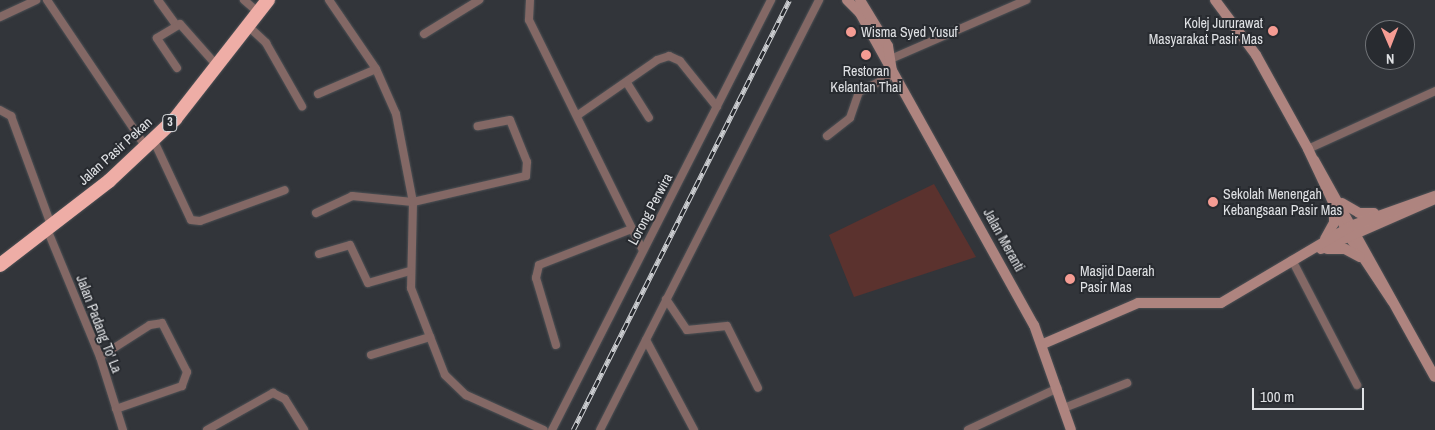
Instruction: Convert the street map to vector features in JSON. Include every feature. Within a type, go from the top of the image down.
[{"type":"highway","name":"Jalan Pasir Pekan","points":[[49,227],[149,143],[218,67],[268,0]]},
{"type":"highway","name":"3","points":[[0,265],[49,227]]},
{"type":"main road","name":"Jalan Meranti","points":[[846,0],[864,5],[888,60],[892,74],[1043,344],[1071,430]]},
{"type":"main road","points":[[1215,0],[1256,55],[1308,148],[1351,231],[1435,377]]},
{"type":"main road","points":[[1043,344],[1138,303],[1221,303],[1296,259],[1351,231],[1381,213],[1435,198]]},
{"type":"main road","points":[[1351,231],[1376,224],[1435,198]]},
{"type":"main road","points":[[1337,204],[1359,213],[1381,213]]},
{"type":"main road","points":[[1323,244],[1334,223],[1337,204]]},
{"type":"main road","points":[[1365,255],[1376,224]]},
{"type":"main road","points":[[1323,244],[1365,255]]},
{"type":"street","points":[[0,17],[36,0]]},
{"type":"street","points":[[47,0],[149,143],[191,220],[200,221],[285,190]]},
{"type":"street","points":[[158,0],[176,25],[187,27],[218,67]]},
{"type":"street","points":[[244,0],[258,12]]},
{"type":"street","points":[[329,0],[376,69],[397,119],[413,202],[411,288],[430,337],[455,389],[544,430]]},
{"type":"street","points":[[424,34],[479,0]]},
{"type":"street","points":[[530,0],[529,20],[578,115],[642,249]]},
{"type":"street","name":"Lorong Perwira","points":[[552,430],[571,400],[642,249],[771,0]]},
{"type":"street","points":[[600,430],[819,0]]},
{"type":"street","points":[[888,60],[1026,0]]},
{"type":"street","points":[[176,25],[157,38],[177,68]]},
{"type":"street","points":[[248,26],[266,43],[302,106]]},
{"type":"street","points":[[578,115],[627,83],[656,60],[669,56],[680,62],[717,107]]},
{"type":"street","points":[[318,94],[376,69]]},
{"type":"street","points":[[827,136],[850,118],[859,92],[892,74]]},
{"type":"street","points":[[627,83],[649,118]]},
{"type":"street","points":[[1308,148],[1435,91]]},
{"type":"street","name":"Jalan Padang To' La","points":[[0,110],[11,116],[49,227],[100,357],[123,430]]},
{"type":"street","points":[[316,214],[352,196],[413,202],[526,176],[527,162],[512,123],[502,118],[478,126]]},
{"type":"street","points":[[556,345],[536,278],[539,265],[632,229]]},
{"type":"street","points":[[319,254],[350,245],[368,283],[410,271]]},
{"type":"street","points":[[1296,259],[1357,385]]},
{"type":"street","points":[[666,299],[687,330],[727,326],[758,388]]},
{"type":"street","points":[[100,357],[150,325],[162,322],[187,372],[182,386],[116,409]]},
{"type":"street","points":[[371,355],[430,337]]},
{"type":"street","points":[[646,340],[694,430]]},
{"type":"street","points":[[1064,408],[1127,383]]},
{"type":"street","points":[[968,430],[1058,388]]},
{"type":"street","points":[[207,430],[273,393],[286,399],[304,430]]},
{"type":"shaded area","points":[[934,184],[976,257],[854,297],[829,235]]},
{"type":"railway","points":[[573,430],[789,0]]},
{"type":"place","name":"Kolej Jururawat Masyarakat Pasir Mas","points":[[1273,31]]},
{"type":"place","name":"Wisma Syed Yusuf","points":[[851,32]]},
{"type":"place","name":"Restoran Kelantan Thai","points":[[866,55]]},
{"type":"place","name":"Sekolah Menengah Kebangsaan Pasir Mas","points":[[1213,202]]},
{"type":"place","name":"Masjid Daerah Pasir Mas","points":[[1070,279]]}]
